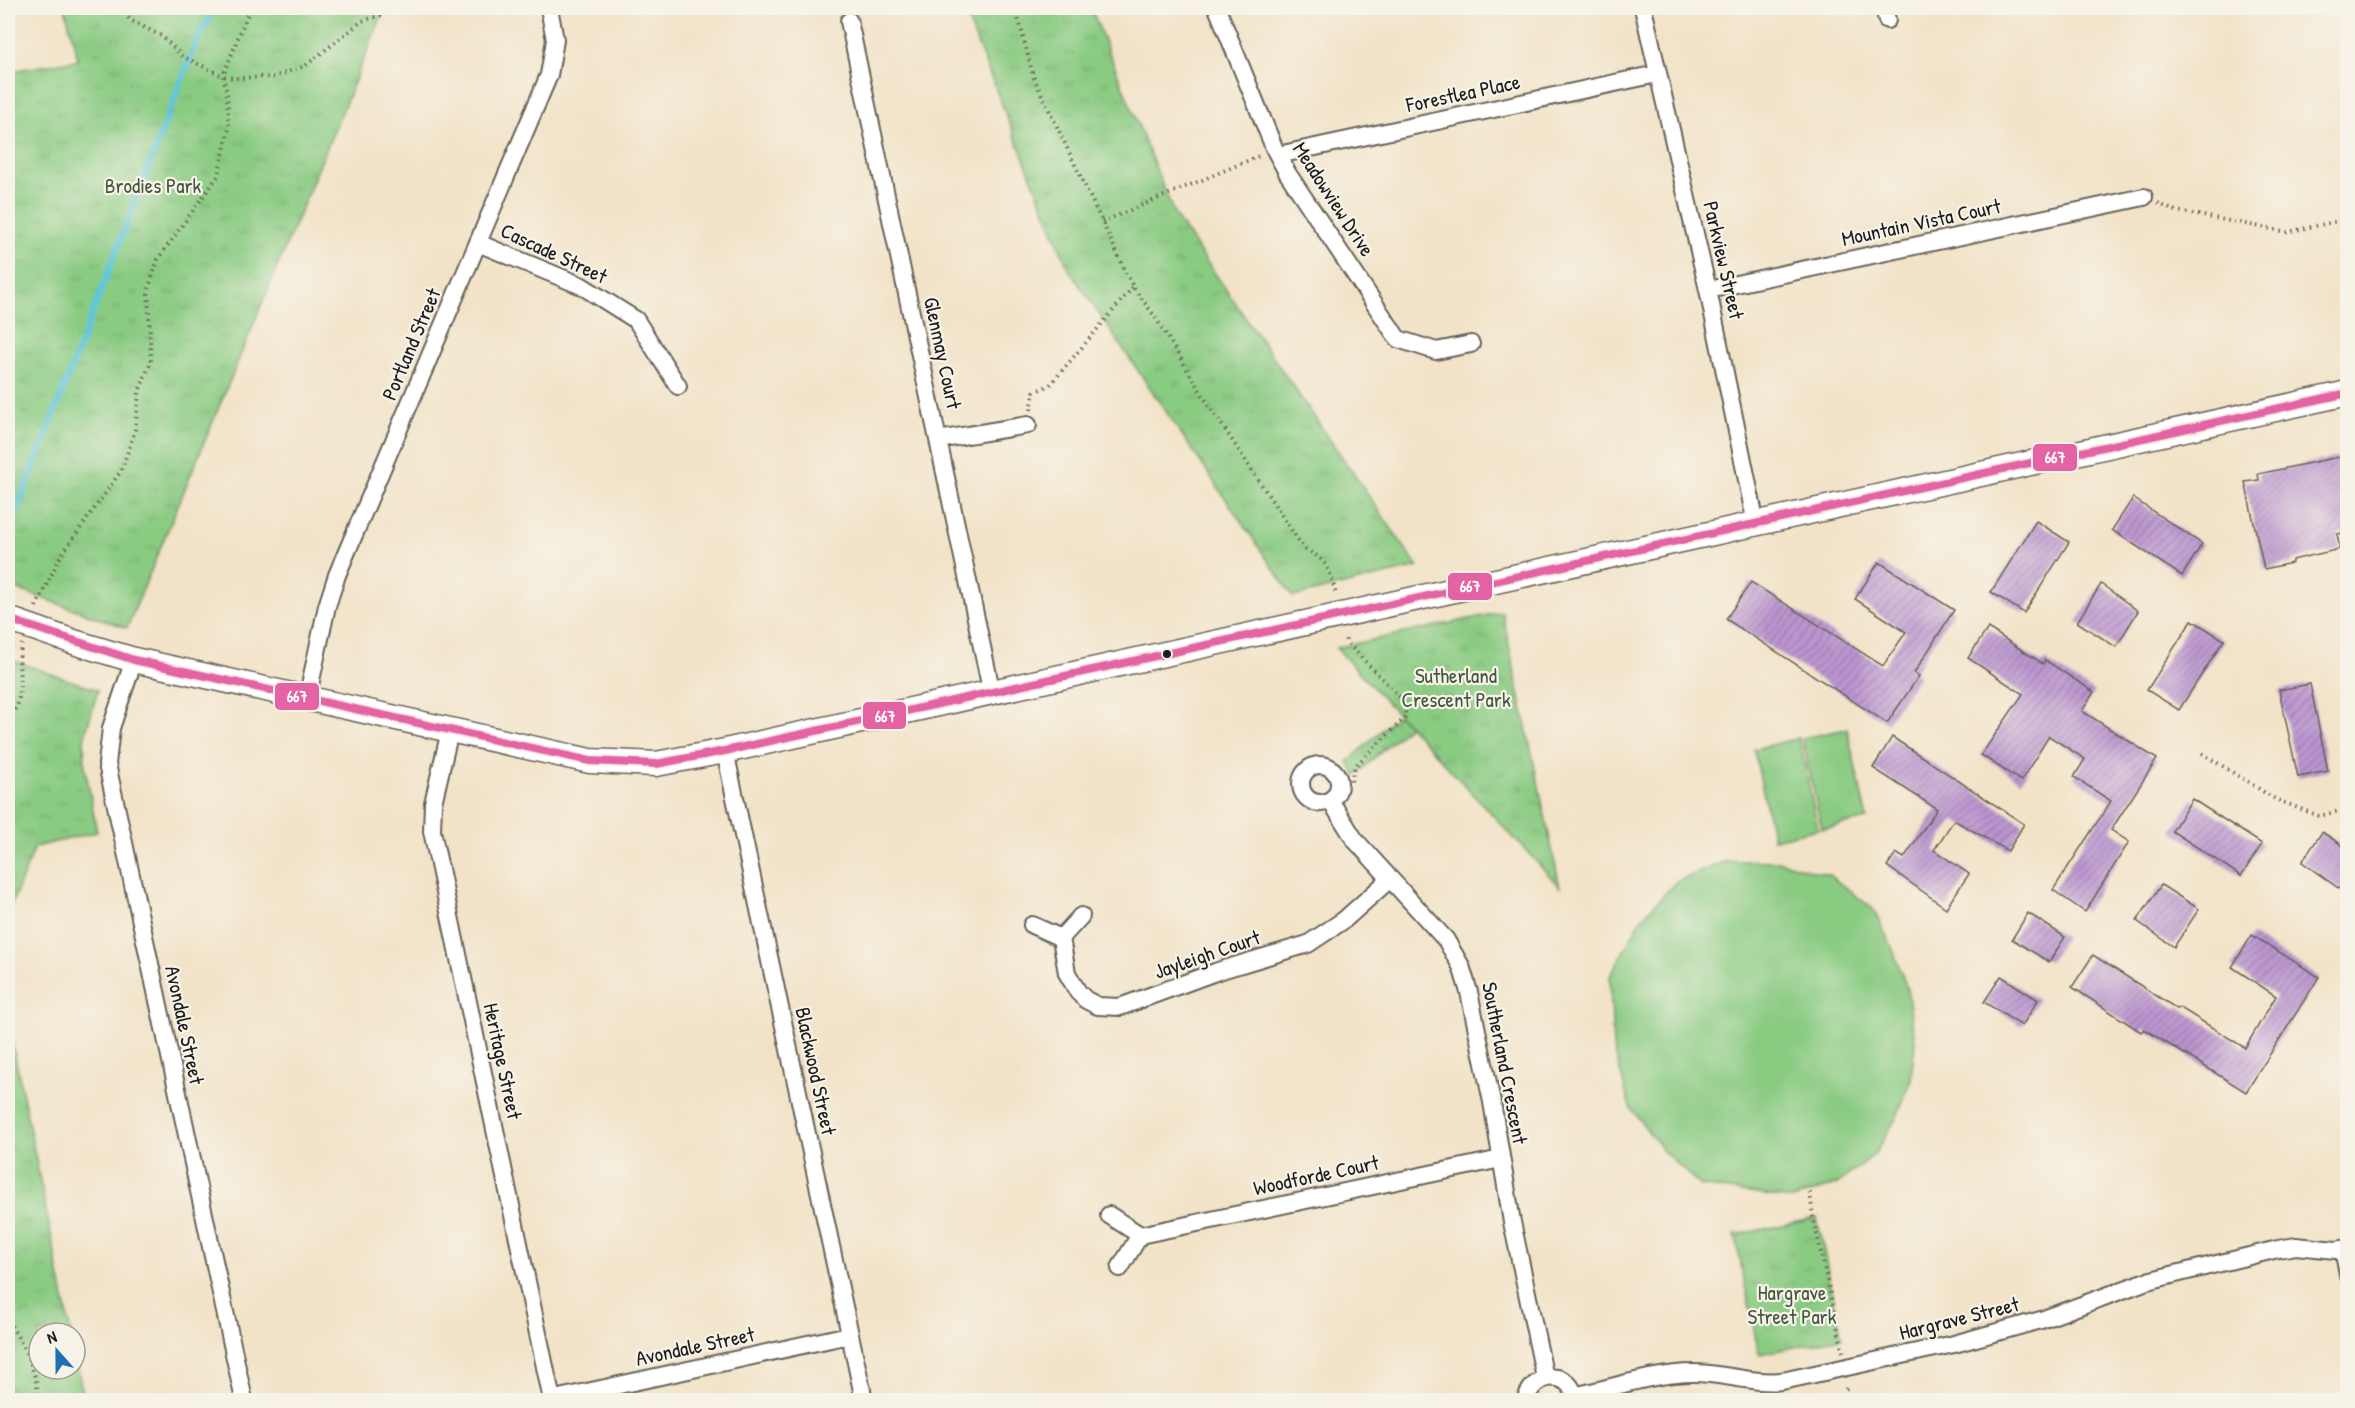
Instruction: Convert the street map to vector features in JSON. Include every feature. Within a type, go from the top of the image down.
[{"type":"street","name":"Portland Street","points":[[307,699],[327,606],[337,575],[549,75],[555,40],[549,8]]},
{"type":"street","name":"Meadowview Drive","points":[[1217,8],[1276,153],[1398,339],[1436,351],[1471,345]]},
{"type":"street","name":"Parkview Street","points":[[1643,8],[1708,290],[1756,524]]},
{"type":"street","name":"Glenmay Court","points":[[849,21],[992,694]]},
{"type":"street","name":"Forestlea Place","points":[[1276,153],[1657,74]]},
{"type":"street","name":"Mountain Vista Court","points":[[1708,290],[2144,197]]},
{"type":"street","name":"Cascade Street","points":[[478,243],[582,286],[636,320],[678,386]]},
{"type":"street","points":[[8,619],[134,660],[450,731],[581,759],[611,763],[656,764],[725,752],[992,694],[2348,393]]},
{"type":"street","points":[[938,440],[1028,425]]},
{"type":"street","name":"Avondale Street","points":[[134,660],[111,728],[107,764],[244,1401]]},
{"type":"street","name":"Heritage Street","points":[[450,731],[433,803],[432,831],[551,1400]]},
{"type":"street","name":"Blackwood Street","points":[[725,752],[864,1401]]},
{"type":"street","points":[[1322,765],[1333,770],[1339,781],[1337,792],[1330,800],[1317,802],[1311,800],[1302,791],[1302,778],[1309,768],[1322,765]]},
{"type":"street","name":"Southerland Crescent","points":[[1330,800],[1355,840],[1446,940],[1461,966],[1469,992],[1512,1222],[1545,1378]]},
{"type":"street","name":"Jayleigh Court","points":[[1061,938],[1067,973],[1078,992],[1086,1000],[1098,1006],[1120,1007],[1218,970],[1308,944],[1344,920],[1390,879]]},
{"type":"street","points":[[1032,925],[1061,938],[1081,916]]},
{"type":"street","name":"Woodforde Court","points":[[1140,1235],[1501,1160]]},
{"type":"street","points":[[1109,1215],[1140,1235],[1119,1268]]},
{"type":"street","name":"Hargrave Street","points":[[1574,1398],[1675,1374],[1705,1374],[1756,1382],[1782,1381],[1954,1344],[2041,1320],[2147,1281],[2278,1249],[2303,1246],[2345,1249]]},
{"type":"street","points":[[2345,1249],[2348,1274]]},
{"type":"street","name":"Avondale Street","points":[[551,1400],[849,1335]]},
{"type":"street","points":[[1526,1401],[1532,1386],[1545,1378],[1560,1379],[1571,1389],[1574,1398]]},
{"type":"path","points":[[121,8],[130,20],[164,37],[183,56],[223,76],[233,78],[273,77],[305,66],[362,21],[405,8]]},
{"type":"path","points":[[36,608],[60,557],[121,471],[135,431],[139,391],[151,362],[148,290],[158,259],[218,176],[229,128],[227,94],[223,76],[250,8]]},
{"type":"path","points":[[1014,8],[1033,76],[1133,287],[1156,318],[1208,404],[1304,549],[1328,565],[1336,597]]},
{"type":"path","points":[[1102,222],[1276,153]]},
{"type":"path","points":[[2144,197],[2172,210],[2287,232],[2348,219]]},
{"type":"path","points":[[1028,425],[1034,392],[1050,385],[1133,287]]},
{"type":"path","points":[[1339,781],[1351,781],[1355,766],[1406,717],[1402,699],[1346,642],[1344,635]]},
{"type":"path","points":[[8,720],[17,710],[21,685],[19,658],[22,644]]},
{"type":"path","points":[[2202,753],[2275,799],[2319,816],[2348,809]]},
{"type":"path","points":[[1810,1192],[1813,1217],[1844,1355]]},
{"type":"path","points":[[8,1321],[30,1359],[38,1390],[38,1401]]},
{"type":"path","points":[[1840,1401],[1849,1380]]},
{"type":"green space","name":"Brodies Park","points":[[65,8],[385,8],[127,628],[8,586],[8,83],[12,71],[78,60]]},
{"type":"green space","points":[[963,8],[1091,8],[1175,216],[1418,567],[1293,597],[1069,270]]},
{"type":"green space","name":"Sutherland Crescent Park","points":[[1502,612],[1560,887],[1336,648]]},
{"type":"green space","points":[[8,659],[98,690],[84,739],[85,767],[97,832],[35,847],[8,913]]},
{"type":"green space","points":[[1398,715],[1409,726],[1356,775],[1348,762]]},
{"type":"green space","points":[[1847,729],[1867,819],[1822,829],[1802,738]]},
{"type":"green space","points":[[1799,738],[1818,829],[1773,839],[1754,749]]},
{"type":"green space","points":[[1726,861],[1778,861],[1829,875],[1873,909],[1892,947],[1907,989],[1915,1042],[1911,1079],[1896,1119],[1874,1155],[1837,1184],[1792,1199],[1701,1186],[1663,1151],[1630,1107],[1613,1046],[1610,977],[1641,919],[1676,882]]},
{"type":"green space","points":[[8,1022],[69,1321],[27,1321],[27,1381],[80,1381],[84,1400],[8,1400]]},
{"type":"green space","name":"Hargrave Street Park","points":[[1817,1218],[1842,1338],[1759,1354],[1735,1235]]},
{"type":"building","points":[[2348,455],[2348,532],[2337,534],[2340,549],[2264,569],[2245,482],[2259,480],[2258,474]]},
{"type":"building","points":[[2133,498],[2202,544],[2182,576],[2112,530]]},
{"type":"building","points":[[2036,521],[2069,542],[2024,613],[1991,592]]},
{"type":"building","points":[[1879,562],[1954,610],[1914,673],[1919,676],[1887,723],[1726,619],[1751,582],[1883,666],[1906,632],[1855,599]]},
{"type":"building","points":[[2101,584],[2138,611],[2116,647],[2077,622]]},
{"type":"building","points":[[2192,620],[2224,640],[2179,710],[2147,690]]},
{"type":"building","points":[[1988,628],[2043,664],[2045,660],[2094,692],[2082,711],[2157,759],[2111,830],[2129,842],[2085,912],[2053,890],[2111,801],[2074,777],[2085,759],[2049,736],[2021,781],[1981,755],[2023,694],[1968,658]]},
{"type":"building","points":[[2310,684],[2328,771],[2298,777],[2279,690]]},
{"type":"building","points":[[1892,737],[2024,824],[2008,851],[1954,820],[1934,850],[1969,874],[1946,908],[1887,866],[1896,853],[1904,858],[1937,809],[1873,768]]},
{"type":"building","points":[[2192,799],[2262,844],[2241,876],[2172,831]]},
{"type":"building","points":[[2322,832],[2348,849],[2348,895],[2302,862]]},
{"type":"building","points":[[2161,885],[2199,909],[2174,947],[2137,921]]},
{"type":"building","points":[[2028,913],[2065,937],[2049,962],[2012,939]]},
{"type":"building","points":[[2252,935],[2319,977],[2246,1092],[2144,1029],[2141,1032],[2072,987],[2093,955],[2177,1009],[2179,1007],[2245,1048],[2276,996],[2232,967]]},
{"type":"building","points":[[2001,976],[2038,1000],[2022,1026],[1984,1002]]},
{"type":"waterway","points":[[8,534],[197,40],[215,8]]},
{"type":"transit line","name":"667","points":[[8,619],[134,660],[590,761],[656,764],[725,751],[2348,393]]}]
